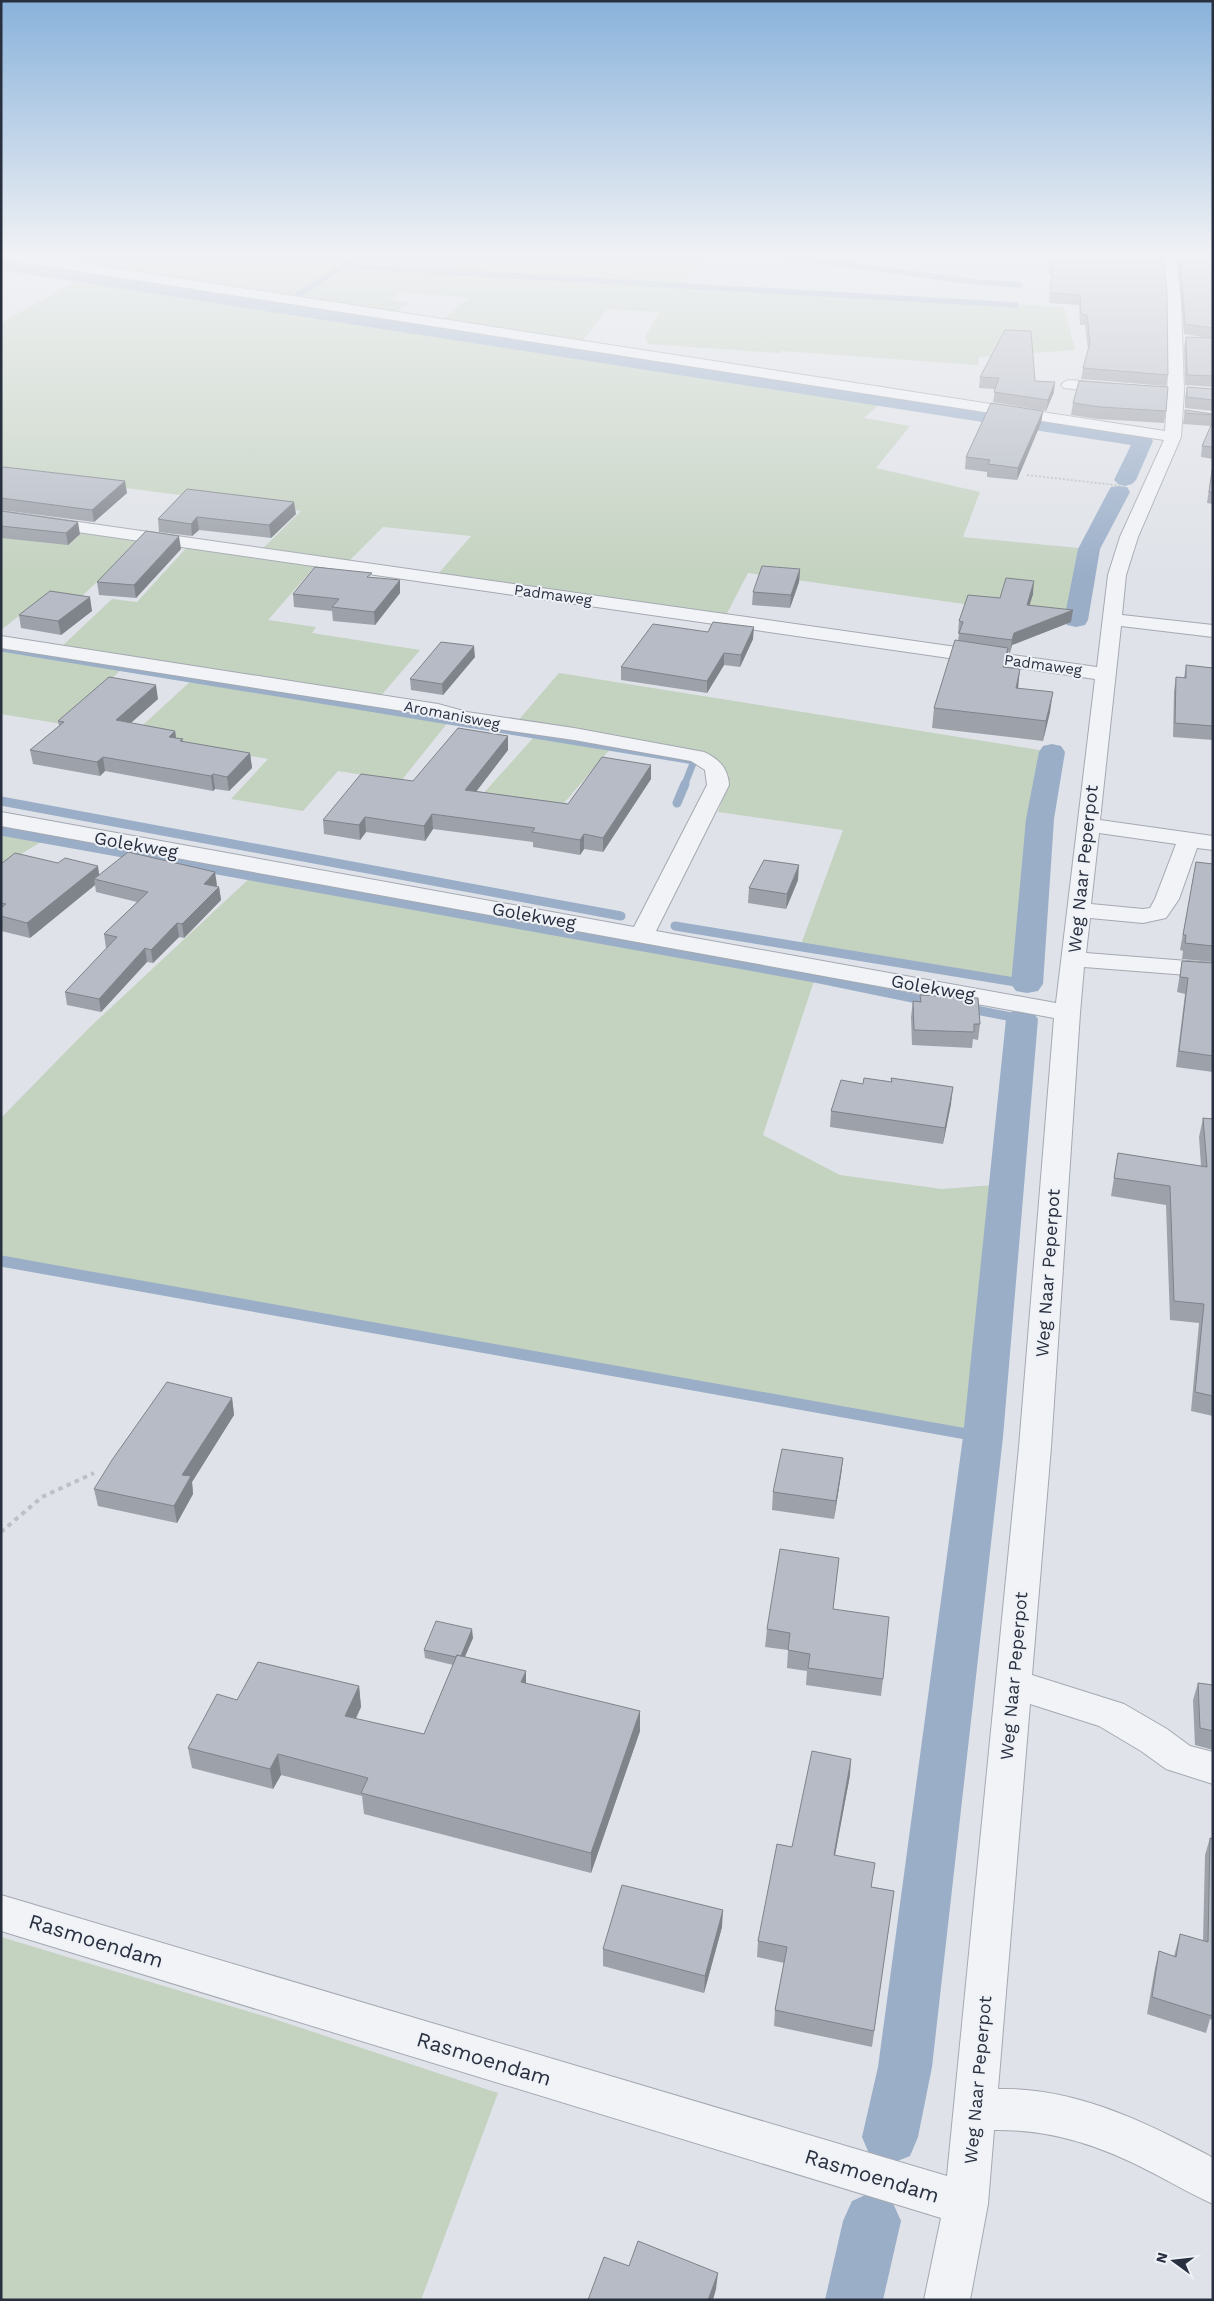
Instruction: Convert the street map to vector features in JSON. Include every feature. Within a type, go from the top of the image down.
[{"type":"street","points":[[698,362],[735,368],[1177,405]]},
{"type":"street","name":"Weg Naar Peperpot","points":[[947,2300],[966,2204],[1035,1446],[1067,1013],[1117,575],[1129,537],[1167,454],[1177,405],[1181,362]]},
{"type":"street","points":[[1069,385],[1127,389]]},
{"type":"street","name":"Padmaweg","points":[[1,516],[1106,674]]},
{"type":"street","points":[[1112,620],[1213,631]]},
{"type":"street","name":"Aromanisweg","points":[[1,642],[438,710],[464,718],[574,734],[697,756],[712,763],[718,773],[718,785],[642,935]]},
{"type":"street","name":"Golekweg","points":[[1,819],[1067,1013]]},
{"type":"street","points":[[1087,825],[1213,843]]},
{"type":"street","points":[[1078,910],[1135,916],[1158,913],[1167,899],[1189,840]]},
{"type":"street","points":[[1073,959],[1184,966],[1213,970]]},
{"type":"street","points":[[1013,1684],[1111,1715],[1179,1758],[1213,1768]]},
{"type":"street","name":"Rasmoendam","points":[[1,1913],[966,2204]]},
{"type":"street","points":[[975,2110],[1039,2111],[1089,2123],[1164,2154],[1213,2182]]},
{"type":"path","points":[[1028,475],[1150,489]]},
{"type":"path","points":[[1,1532],[42,1497],[94,1473]]},
{"type":"green space","points":[[1,362],[634,362],[883,401],[864,418],[910,426],[876,468],[980,492],[963,537],[1089,549],[1076,620],[748,573],[725,617],[438,574],[471,536],[383,527],[348,562],[261,550],[301,511],[134,489],[1,475]]},
{"type":"green space","points":[[941,362],[978,362],[978,365]]},
{"type":"green space","points":[[19,522],[141,540],[80,598],[48,593],[1,630],[1,535]]},
{"type":"green space","points":[[188,546],[317,564],[268,620],[316,627],[312,633],[420,650],[379,698],[59,649],[112,599],[137,602]]},
{"type":"green space","points":[[1,648],[123,668],[62,724],[1,714]]},
{"type":"green space","points":[[559,673],[1052,752],[1040,819],[1027,984],[800,947],[843,830],[718,812],[727,787],[716,761],[516,723]]},
{"type":"green space","points":[[193,679],[449,721],[401,781],[338,771],[303,811],[231,799],[268,759],[132,735]]},
{"type":"green space","points":[[535,736],[611,748],[559,809],[481,796]]},
{"type":"green space","points":[[1,831],[46,839],[1,866]]},
{"type":"green space","points":[[252,876],[815,978],[763,1135],[840,1175],[942,1189],[1006,1184],[983,1437],[1,1261],[1,1118],[89,1028]]},
{"type":"green space","points":[[1,1937],[277,2020],[498,2093],[421,2300],[1,2300]]},
{"type":"building","points":[[988,362],[1034,362],[1035,381],[1055,382],[1048,400],[994,392],[999,378],[980,377]]},
{"type":"building","points":[[1085,362],[1168,362],[1168,375],[1083,368]]},
{"type":"building","points":[[1187,362],[1213,362],[1213,376],[1187,375]]},
{"type":"building","points":[[1079,381],[1168,387],[1166,411],[1100,407],[1073,403]]},
{"type":"building","points":[[1187,387],[1213,389],[1213,400],[1187,397]]},
{"type":"building","points":[[991,403],[1043,411],[1018,468],[988,464],[990,460],[966,457]]},
{"type":"building","points":[[1185,410],[1213,414],[1213,415],[1185,413]]},
{"type":"building","points":[[1213,421],[1213,447],[1202,446]]},
{"type":"building","points":[[1213,465],[1213,492],[1209,492]]},
{"type":"building","points":[[1,468],[125,481],[92,510],[1,498]]},
{"type":"building","points":[[187,489],[294,502],[269,525],[197,517],[191,524],[158,519]]},
{"type":"building","points":[[1,511],[78,522],[66,533],[1,526]]},
{"type":"building","points":[[146,531],[179,536],[134,585],[97,582]]},
{"type":"building","points":[[762,566],[800,569],[791,595],[753,592]]},
{"type":"building","points":[[315,567],[372,573],[367,577],[400,580],[374,612],[332,607],[339,599],[293,594]]},
{"type":"building","points":[[1006,578],[1034,581],[1027,605],[1073,610],[1014,633],[1012,640],[959,633],[963,622],[959,621],[968,595],[1000,598]]},
{"type":"building","points":[[50,591],[90,597],[58,621],[19,615]]},
{"type":"building","points":[[713,622],[754,627],[741,655],[724,653],[707,681],[621,667],[653,624],[708,632]]},
{"type":"building","points":[[955,640],[1008,648],[1003,667],[1020,669],[1016,688],[1053,692],[1046,721],[934,708]]},
{"type":"building","points":[[441,642],[474,646],[442,684],[410,679]]},
{"type":"building","points":[[1186,665],[1213,668],[1213,726],[1175,723],[1176,677],[1186,678]]},
{"type":"building","points":[[109,677],[156,685],[116,720],[175,731],[169,737],[183,739],[180,741],[250,753],[227,777],[213,774],[211,776],[103,757],[97,762],[30,750],[64,722],[58,721]]},
{"type":"building","points":[[458,728],[508,736],[465,790],[568,804],[602,757],[651,765],[603,838],[584,834],[580,840],[532,832],[535,828],[432,814],[424,826],[365,817],[359,825],[323,820],[361,774],[413,781]]},
{"type":"building","points":[[128,852],[215,872],[204,884],[219,887],[182,924],[177,923],[151,950],[145,948],[99,999],[65,992],[117,937],[104,934],[148,892],[94,879]]},
{"type":"building","points":[[15,853],[58,863],[65,858],[98,866],[27,923],[1,916],[1,908],[6,904],[1,903],[1,864]]},
{"type":"building","points":[[764,860],[799,865],[787,894],[749,888]]},
{"type":"building","points":[[1196,862],[1213,864],[1213,946],[1185,943],[1186,935],[1183,935]]},
{"type":"building","points":[[1182,961],[1213,963],[1213,1056],[1179,1051],[1188,978],[1180,977]]},
{"type":"building","points":[[920,995],[978,998],[980,1024],[974,1024],[974,1032],[914,1030],[913,1001],[921,1002]]},
{"type":"building","points":[[864,1078],[892,1082],[891,1078],[953,1087],[945,1128],[831,1111],[841,1080],[863,1084]]},
{"type":"building","points":[[1203,1118],[1213,1119],[1213,1396],[1195,1392],[1204,1304],[1174,1301],[1170,1186],[1114,1178],[1118,1153],[1207,1167]]},
{"type":"building","points":[[167,1382],[232,1398],[182,1475],[191,1476],[174,1506],[94,1489],[112,1460]]},
{"type":"building","points":[[782,1449],[843,1458],[836,1501],[773,1492]]},
{"type":"building","points":[[780,1549],[839,1558],[833,1609],[889,1617],[883,1679],[808,1668],[810,1654],[788,1650],[790,1633],[767,1629]]},
{"type":"building","points":[[436,1621],[472,1629],[461,1656],[457,1655],[456,1657],[424,1650]]},
{"type":"building","points":[[457,1655],[526,1671],[521,1682],[640,1711],[591,1853],[361,1793],[368,1778],[278,1754],[270,1769],[188,1748],[217,1694],[237,1700],[258,1662],[359,1686],[345,1716],[424,1734]]},
{"type":"building","points":[[1198,1683],[1213,1685],[1213,1731],[1200,1728]]},
{"type":"building","points":[[812,1751],[851,1759],[834,1855],[875,1863],[871,1887],[894,1891],[874,2031],[775,2010],[787,1947],[758,1941],[777,1844],[792,1847]]},
{"type":"building","points":[[1210,1838],[1213,1839],[1212,2016],[1152,1997],[1159,1951],[1176,1957],[1180,1934],[1208,1942]]},
{"type":"building","points":[[622,1885],[723,1910],[705,1976],[603,1949]]},
{"type":"building","points":[[638,2241],[718,2273],[708,2300],[588,2300],[604,2257],[629,2266]]},
{"type":"waterway","points":[[633,362],[1143,441],[1125,480]]},
{"type":"waterway","points":[[1076,620],[1089,549],[1119,492]]},
{"type":"waterway","points":[[1,648],[694,761],[684,786]]},
{"type":"waterway","points":[[1027,984],[1040,819],[1052,752]]},
{"type":"waterway","points":[[677,803],[685,784]]},
{"type":"waterway","points":[[1,801],[621,916]]},
{"type":"waterway","points":[[1,831],[815,978],[932,1002]]},
{"type":"waterway","points":[[675,926],[1027,984]]},
{"type":"waterway","points":[[966,1008],[1022,1019]]},
{"type":"waterway","points":[[890,2137],[905,2067],[983,1437],[1022,1019]]},
{"type":"waterway","points":[[1,1261],[983,1437]]},
{"type":"waterway","points":[[854,2300],[872,2221]]}]
